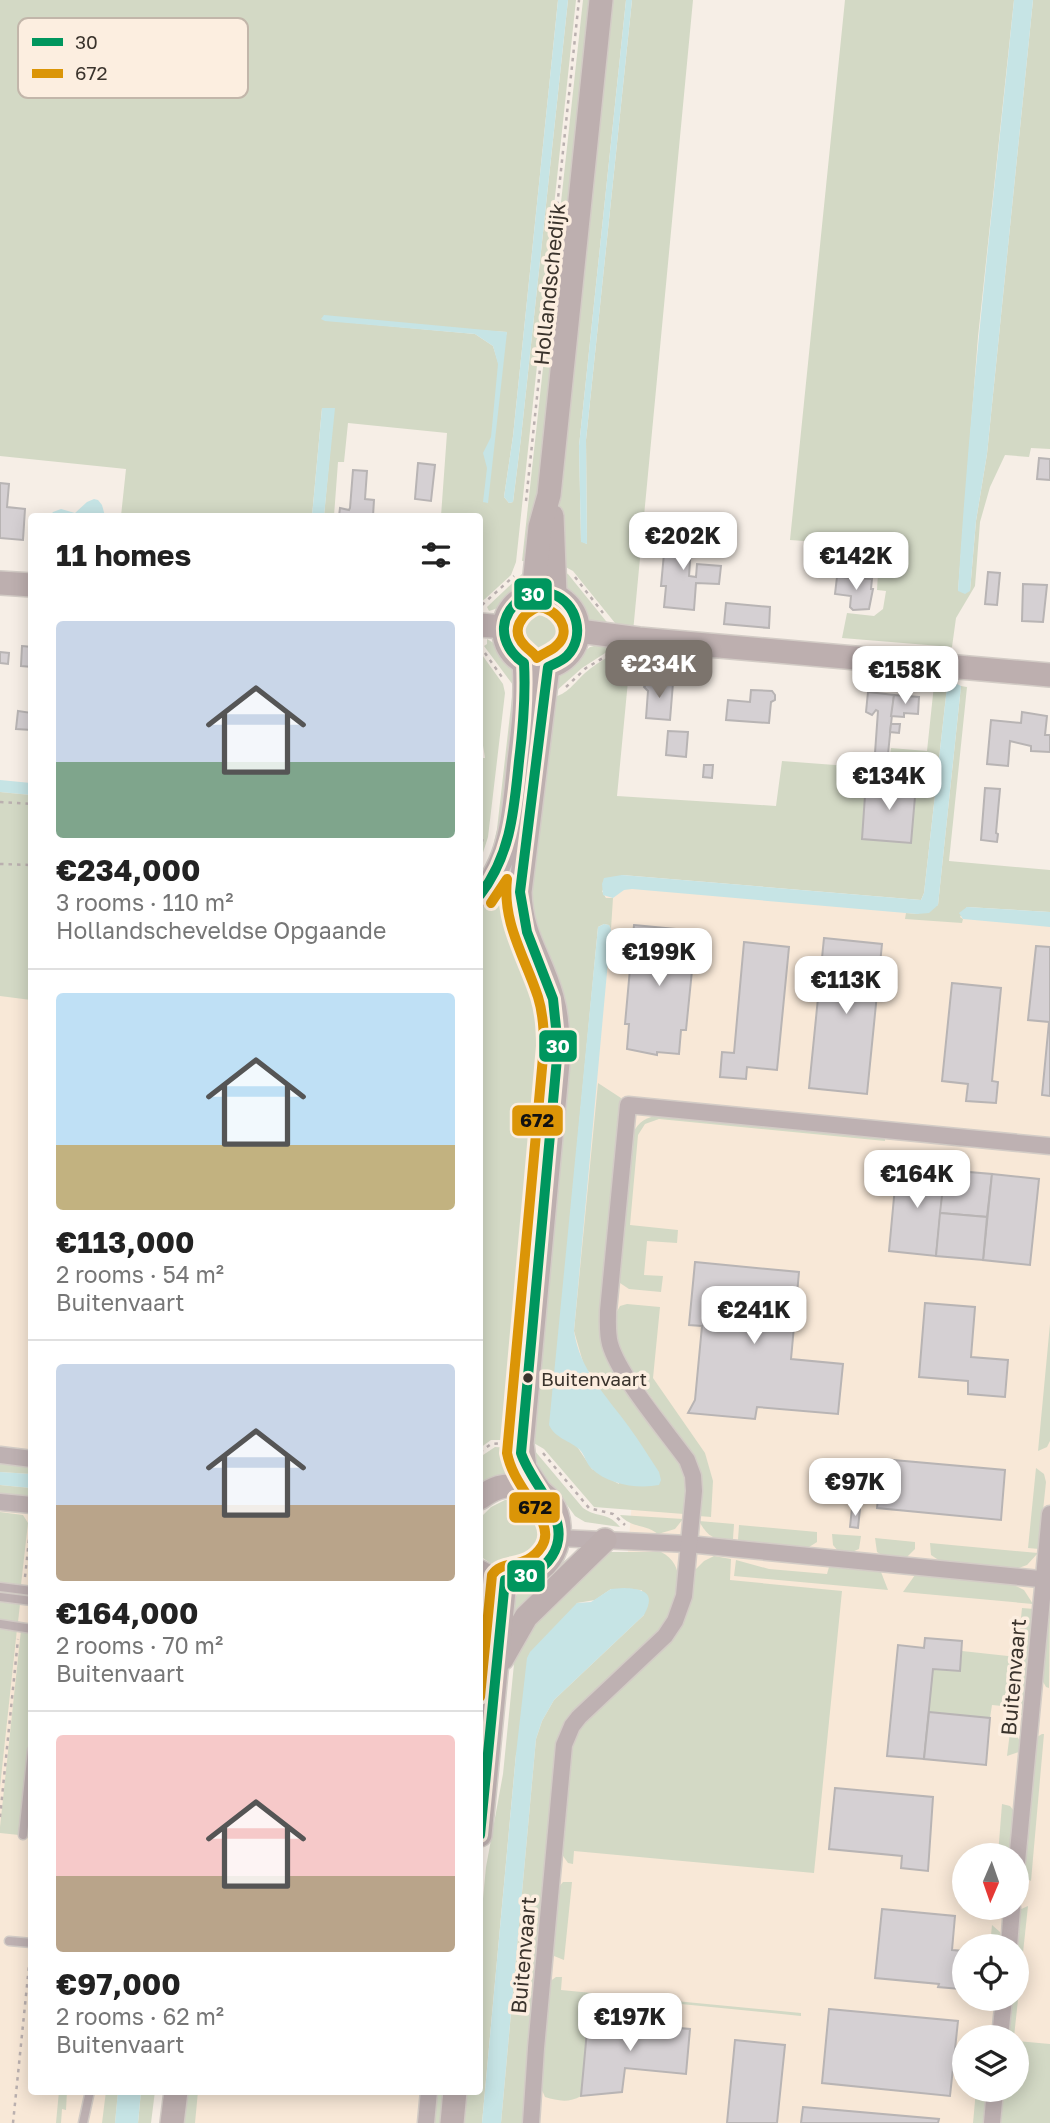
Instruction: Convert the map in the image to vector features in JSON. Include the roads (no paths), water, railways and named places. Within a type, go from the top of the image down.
[{"type":"main road","name":"Hollandschedijk","points":[[544,594],[540,527],[549,495],[601,0]]},
{"type":"main road","name":"Hollandschedijk","points":[[544,594],[553,569],[554,527],[549,495]]},
{"type":"main road","points":[[0,583],[28,586]]},
{"type":"main road","points":[[544,594],[568,603],[574,611],[579,631],[573,650],[566,658],[548,667],[537,667],[524,663],[513,655],[505,639],[505,627],[509,612],[522,598],[544,594]]},
{"type":"main road","points":[[483,616],[505,627]]},
{"type":"main road","points":[[579,631],[639,639],[1050,675]]},
{"type":"main road","points":[[483,891],[500,863],[512,822],[527,691],[524,663]]},
{"type":"main road","points":[[483,1573],[505,1580],[529,1576],[542,1568],[555,1554],[559,1538],[557,1516],[526,1468],[522,1444],[558,1047],[556,1012],[526,935],[520,901],[548,667]]},
{"type":"main road","points":[[483,1496],[504,1486],[540,1491]]},
{"type":"main road","points":[[496,1671],[526,1617],[605,1540]]},
{"type":"main road","points":[[483,1768],[485,1723],[496,1671],[505,1580]]},
{"type":"main road","points":[[172,2123],[176,2095]]},
{"type":"main road","points":[[452,2123],[455,2095]]},
{"type":"street","name":"Buitenvaart","points":[[531,2123],[564,1745],[579,1717],[664,1636],[675,1621],[684,1596],[693,1476],[687,1460],[626,1374],[608,1333],[628,1105],[1050,1146]]},
{"type":"street","points":[[0,1455],[28,1458]]},
{"type":"street","points":[[0,1502],[28,1505]]},
{"type":"street","name":"Buitenvaart","points":[[1019,1843],[1047,1580],[1050,1514]]},
{"type":"street","points":[[559,1538],[688,1544],[1047,1580]]},
{"type":"street","points":[[426,2123],[429,2095]]},
{"type":"street","points":[[992,2123],[994,2102]]},
{"type":"lane","points":[[0,1587],[28,1590]]},
{"type":"lane","points":[[0,1597],[28,1600]]},
{"type":"lane","points":[[0,1624],[28,1628]]},
{"type":"lane","points":[[23,1835],[28,1788]]},
{"type":"lane","points":[[9,1941],[28,1943]]},
{"type":"lane","points":[[83,2123],[89,2095]]},
{"type":"water","points":[[558,0],[568,0],[521,438],[513,502],[509,503],[504,497],[513,436]]},
{"type":"water","points":[[626,0],[632,0],[586,440],[587,544],[581,542],[579,446]]},
{"type":"water","points":[[1014,0],[1033,0],[987,454],[976,521],[970,591],[965,594],[958,591],[969,443]]},
{"type":"water","points":[[324,315],[507,332],[488,503],[483,502],[487,468],[483,453],[491,437],[498,364],[493,346],[475,334],[325,321],[321,319]]},
{"type":"water","points":[[322,408],[335,408],[324,513],[312,513]]},
{"type":"water","points":[[98,500],[104,513],[75,513],[87,502]]},
{"type":"water","points":[[61,509],[75,513],[52,513]]},
{"type":"water","points":[[955,683],[961,686],[938,905],[929,913],[632,889],[624,890],[613,898],[603,895],[604,878],[622,875],[921,900],[924,893],[947,687]]},
{"type":"water","points":[[0,780],[28,783],[28,795],[0,792]]},
{"type":"water","points":[[967,907],[1050,912],[1050,927],[963,919],[959,913]]},
{"type":"water","points":[[604,924],[611,929],[574,1331],[588,1371],[659,1472],[659,1485],[651,1486],[614,1482],[598,1474],[589,1466],[579,1449],[559,1436],[549,1425],[598,927]]},
{"type":"water","points":[[0,1472],[28,1474],[28,1488],[0,1485]]},
{"type":"water","points":[[611,1589],[643,1591],[646,1594],[649,1602],[644,1615],[554,1700],[536,1739],[501,2123],[482,2123],[527,1658],[577,1603],[591,1602]]},
{"type":"water","points":[[118,2095],[141,2095],[138,2123],[115,2123]]},
{"type":"place","name":"Buitenvaart","points":[[528,1378]]}]
